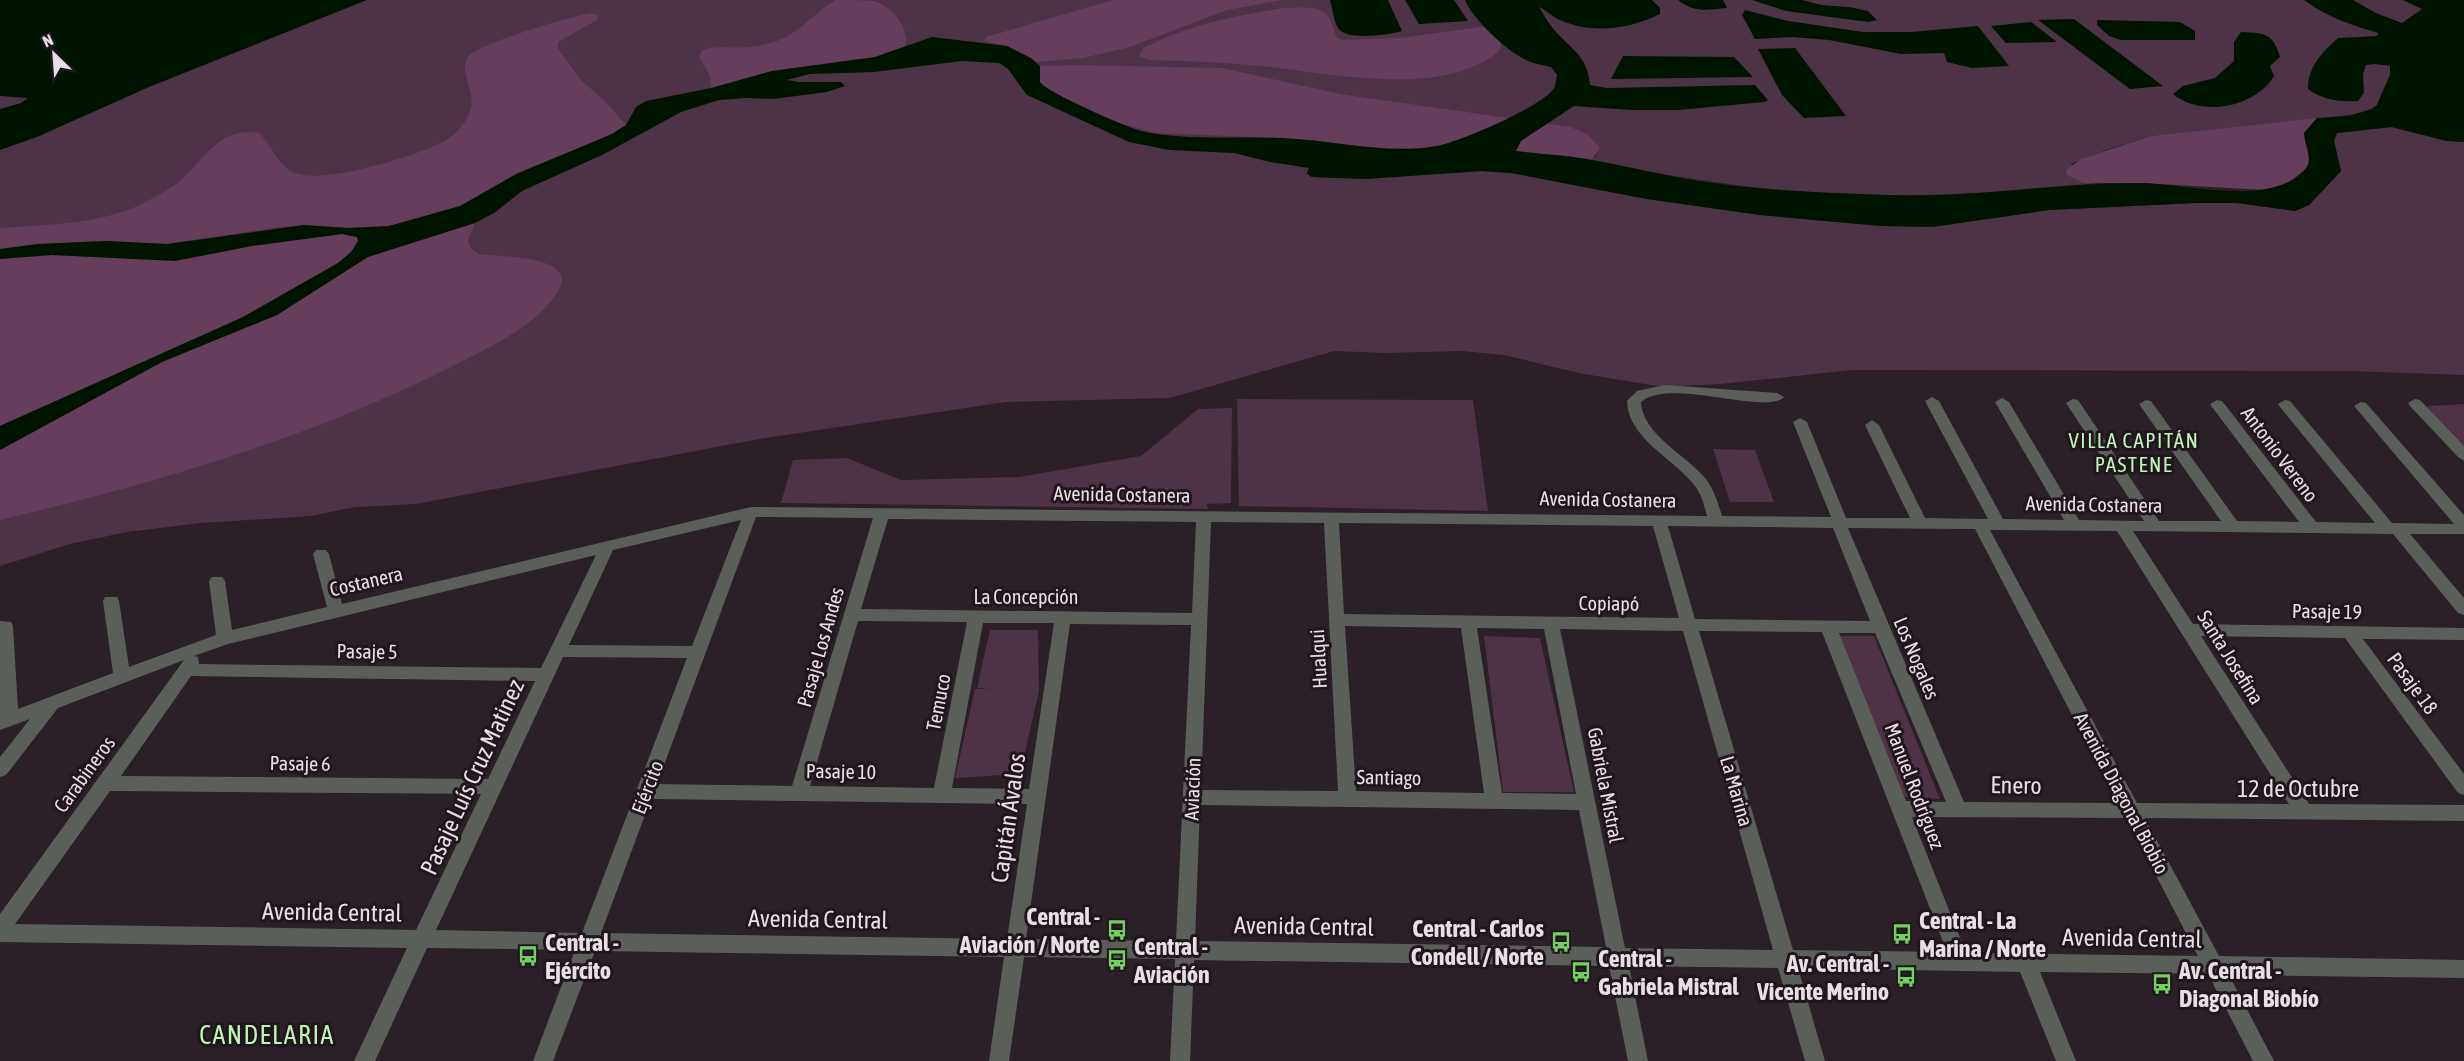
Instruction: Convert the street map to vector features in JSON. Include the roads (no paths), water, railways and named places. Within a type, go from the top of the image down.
[{"type":"street","points":[[1716,521],[1705,489],[1695,476],[1640,424],[1634,411],[1635,401],[1647,392],[1666,389],[1777,397]]},
{"type":"street","points":[[1932,401],[1998,524]]},
{"type":"street","points":[[2002,402],[2075,525]]},
{"type":"street","points":[[2073,403],[2155,526]]},
{"type":"street","points":[[2415,403],[2464,455]]},
{"type":"street","points":[[2146,404],[2233,527]]},
{"type":"street","name":"Antonio Vereno","points":[[2217,404],[2312,528]]},
{"type":"street","points":[[2285,404],[2464,609]]},
{"type":"street","points":[[2361,406],[2464,527]]},
{"type":"street","name":"Los Nogales","points":[[1800,422],[1840,523],[1842,535],[1958,809]]},
{"type":"street","points":[[1872,425],[1920,524]]},
{"type":"street","name":"Avenida Costanera","points":[[751,513],[2312,528],[2464,527]]},
{"type":"street","name":"Costanera","points":[[5,721],[225,638],[608,545],[751,513]]},
{"type":"street","name":"Ejército","points":[[543,1061],[751,513]]},
{"type":"street","name":"Pasaje Los Andes","points":[[799,793],[882,513]]},
{"type":"street","name":"Aviación","points":[[1180,1061],[1204,516]]},
{"type":"street","name":"Hualqui","points":[[1331,518],[1347,799]]},
{"type":"street","name":"La Marina","points":[[1659,521],[1815,1061]]},
{"type":"street","name":"Avenida Diagonal Biobío","points":[[1980,524],[2264,1061]]},
{"type":"street","name":"Santa Josefina","points":[[2122,526],[2304,812]]},
{"type":"street","name":"Pasaje Luís Cruz Matinez","points":[[364,1061],[608,545]]},
{"type":"street","points":[[321,554],[336,610]]},
{"type":"street","points":[[218,581],[225,638]]},
{"type":"street","points":[[111,601],[122,676]]},
{"type":"street","name":"La Concepción","points":[[852,615],[1199,619]]},
{"type":"street","name":"Temuco","points":[[942,795],[976,617]]},
{"type":"street","name":"Capitán Ávalos","points":[[999,1061],[1063,617]]},
{"type":"street","name":"Copiapó","points":[[1336,620],[1881,627]]},
{"type":"street","points":[[1468,622],[1494,801]]},
{"type":"street","name":"Gabriela Mistral","points":[[1551,623],[1638,1061]]},
{"type":"street","points":[[5,626],[5,721]]},
{"type":"street","name":"Manuel Rodríguez","points":[[1828,626],[1960,961]]},
{"type":"street","name":"Pasaje 19","points":[[2189,630],[2464,634]]},
{"type":"street","name":"Pasaje 18","points":[[2349,632],[2464,788]]},
{"type":"street","name":"Carabineros","points":[[0,931],[204,645]]},
{"type":"street","points":[[558,651],[698,652]]},
{"type":"street","name":"Pasaje 5","points":[[187,670],[546,675]]},
{"type":"street","points":[[0,770],[51,703]]},
{"type":"street","name":"Pasaje 6","points":[[105,783],[494,787]]},
{"type":"street","name":"Pasaje 10","points":[[646,791],[1036,797]]},
{"type":"street","name":"Santiago","points":[[1191,796],[1587,802]]},
{"type":"street","name":"Enero","points":[[1900,809],[2131,810]]},
{"type":"street","name":"12 de Octubre","points":[[2131,810],[2464,813]]},
{"type":"street","name":"Avenida Central","points":[[0,931],[2464,969]]},
{"type":"street","points":[[2026,962],[2066,1061]]},
{"type":"place","name":"Central - Aviación / Norte","points":[[1117,930]]},
{"type":"place","name":"Central - La Marina / Norte","points":[[1902,934]]},
{"type":"place","name":"Central - Carlos Condell / Norte","points":[[1561,942]]},
{"type":"place","name":"Central - Ejército","points":[[528,956]]},
{"type":"place","name":"Central - Aviación","points":[[1117,960]]},
{"type":"place","name":"Central - Gabriela Mistral","points":[[1581,972]]},
{"type":"place","name":"Av. Central - Vicente Merino","points":[[1906,977]]},
{"type":"place","name":"Av. Central - Diagonal Biobío","points":[[2162,984]]},
{"type":"district","name":"VILLA CAPITÁN PASTENE","points":[[2134,452]]},
{"type":"district","name":"CANDELARIA","points":[[267,1035]]}]
